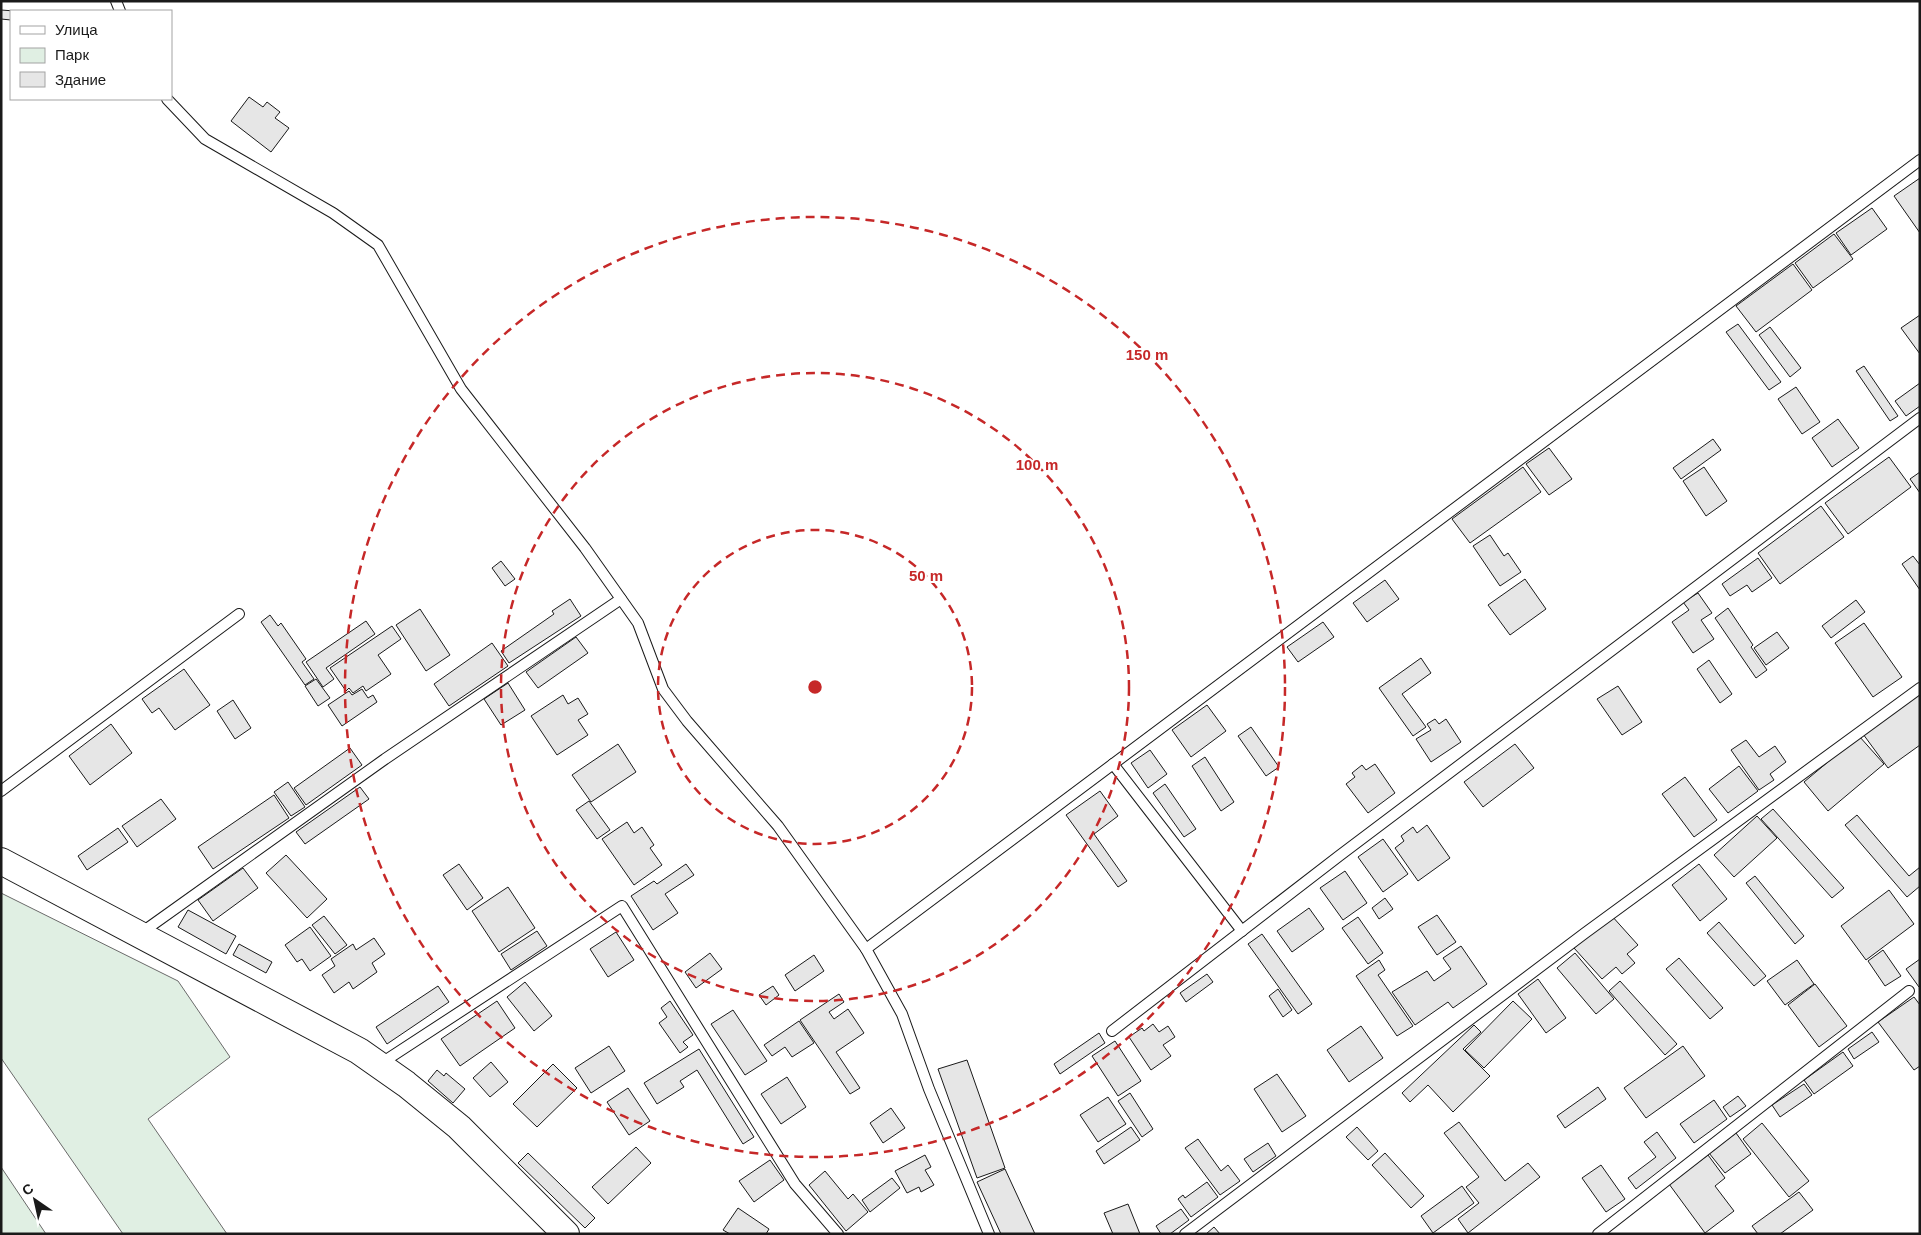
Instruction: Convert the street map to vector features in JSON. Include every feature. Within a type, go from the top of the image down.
[{"type":"street","points":[[1,861],[314,1025],[379,1065],[459,1127],[566,1234]]},
{"type":"lane","points":[[168,100],[205,139],[333,213],[378,245],[461,389],[585,548],[638,623],[663,689],[687,721],[778,826],[866,949],[902,1014],[929,1089],[989,1234]]},
{"type":"lane","points":[[866,949],[1920,160]]},
{"type":"lane","points":[[1112,1031],[1920,418]]},
{"type":"lane","points":[[140,934],[385,759],[621,599]]},
{"type":"lane","points":[[1,791],[239,614]]},
{"type":"lane","points":[[1186,1234],[1585,933],[1920,688]]},
{"type":"lane","points":[[1113,764],[1242,931]]},
{"type":"lane","points":[[379,1065],[622,906],[796,1184],[838,1234]]},
{"type":"lane","points":[[1598,1234],[1909,991]]},
{"type":"green space","points":[[1,893],[178,981],[230,1057],[148,1119],[227,1234],[123,1234],[1,1058]]},
{"type":"green space","points":[[1,1167],[46,1234],[1,1234]]},
{"type":"building","points":[[1,10],[10,11],[10,20],[1,19]]},
{"type":"building","points":[[249,97],[263,107],[267,102],[280,112],[275,118],[289,128],[271,152],[231,121]]},
{"type":"building","points":[[1920,178],[1920,233],[1894,196]]},
{"type":"building","points":[[1872,208],[1887,229],[1851,255],[1836,233]]},
{"type":"building","points":[[1834,234],[1853,259],[1813,288],[1795,263]]},
{"type":"building","points":[[1793,264],[1812,290],[1756,332],[1736,306]]},
{"type":"building","points":[[1920,315],[1920,354],[1901,328]]},
{"type":"building","points":[[1738,324],[1781,382],[1769,390],[1726,332]]},
{"type":"building","points":[[1770,327],[1801,368],[1790,377],[1759,335]]},
{"type":"building","points":[[1864,366],[1898,416],[1890,421],[1856,371]]},
{"type":"building","points":[[1920,383],[1920,406],[1906,416],[1895,401]]},
{"type":"building","points":[[1796,387],[1820,422],[1802,434],[1778,399]]},
{"type":"building","points":[[1838,419],[1859,448],[1832,467],[1812,438]]},
{"type":"building","points":[[1713,439],[1721,450],[1681,479],[1673,468]]},
{"type":"building","points":[[1549,448],[1572,479],[1549,495],[1526,464]]},
{"type":"building","points":[[1889,457],[1911,487],[1848,534],[1825,503]]},
{"type":"building","points":[[1523,467],[1541,492],[1470,543],[1452,519]]},
{"type":"building","points":[[1704,467],[1727,501],[1706,516],[1683,481]]},
{"type":"building","points":[[1920,472],[1920,493],[1910,479]]},
{"type":"building","points":[[1821,506],[1844,537],[1780,584],[1758,553]]},
{"type":"building","points":[[1490,535],[1504,556],[1508,553],[1521,572],[1500,586],[1473,546]]},
{"type":"building","points":[[1913,556],[1920,565],[1920,590],[1902,564]]},
{"type":"building","points":[[1758,558],[1772,578],[1752,592],[1747,585],[1730,596],[1722,584]]},
{"type":"building","points":[[501,561],[515,579],[505,586],[492,568]]},
{"type":"building","points":[[1525,579],[1546,609],[1510,635],[1488,605]]},
{"type":"building","points":[[1385,580],[1399,599],[1367,622],[1353,603]]},
{"type":"building","points":[[1698,593],[1712,613],[1701,620],[1714,639],[1693,653],[1672,622],[1689,610],[1683,602]]},
{"type":"building","points":[[570,599],[581,616],[509,663],[501,651],[554,614],[552,611]]},
{"type":"building","points":[[1856,600],[1865,612],[1831,638],[1822,626]]},
{"type":"building","points":[[1728,608],[1767,670],[1756,678],[1715,618]]},
{"type":"building","points":[[420,609],[450,655],[426,671],[396,625]]},
{"type":"building","points":[[270,615],[278,626],[281,623],[306,659],[302,662],[314,679],[305,685],[261,622]]},
{"type":"building","points":[[366,621],[375,634],[326,668],[334,679],[323,687],[306,662]]},
{"type":"building","points":[[1323,622],[1334,637],[1298,662],[1287,647]]},
{"type":"building","points":[[1864,623],[1902,677],[1873,697],[1835,643]]},
{"type":"building","points":[[392,626],[401,639],[378,655],[391,674],[366,691],[363,686],[353,693],[349,688],[346,691],[330,668]]},
{"type":"building","points":[[1777,632],[1789,648],[1766,665],[1754,648]]},
{"type":"building","points":[[576,637],[588,653],[538,688],[526,672]]},
{"type":"building","points":[[492,643],[508,666],[449,706],[434,684]]},
{"type":"building","points":[[1421,658],[1431,673],[1402,694],[1426,727],[1413,736],[1379,688]]},
{"type":"building","points":[[1709,660],[1732,694],[1720,703],[1697,669]]},
{"type":"building","points":[[184,669],[210,705],[175,730],[159,708],[152,713],[142,699]]},
{"type":"building","points":[[316,679],[330,698],[318,706],[305,686]]},
{"type":"building","points":[[508,683],[525,710],[501,725],[484,699]]},
{"type":"building","points":[[1618,686],[1642,722],[1622,735],[1597,699]]},
{"type":"building","points":[[362,689],[368,698],[373,695],[377,702],[342,726],[328,705],[349,691],[352,695]]},
{"type":"building","points":[[1920,693],[1920,745],[1888,768],[1863,734]]},
{"type":"building","points":[[563,695],[568,704],[578,698],[588,714],[578,720],[588,735],[557,755],[531,716]]},
{"type":"building","points":[[233,700],[251,728],[235,739],[217,711]]},
{"type":"building","points":[[1207,705],[1226,731],[1191,757],[1172,730]]},
{"type":"building","points":[[1435,719],[1439,724],[1446,719],[1461,742],[1431,762],[1416,739],[1431,730],[1427,724]]},
{"type":"building","points":[[111,724],[132,753],[90,785],[69,756]]},
{"type":"building","points":[[1251,727],[1279,767],[1266,776],[1238,736]]},
{"type":"building","points":[[1859,736],[1884,764],[1828,811],[1804,782]]},
{"type":"building","points":[[1746,740],[1759,757],[1775,746],[1786,762],[1770,774],[1774,780],[1759,790],[1731,750]]},
{"type":"building","points":[[618,744],[636,772],[591,802],[572,775]]},
{"type":"building","points":[[1515,744],[1534,768],[1483,807],[1464,782]]},
{"type":"building","points":[[350,748],[362,765],[306,805],[294,788]]},
{"type":"building","points":[[1150,750],[1167,774],[1148,788],[1131,763]]},
{"type":"building","points":[[1205,757],[1234,802],[1221,811],[1192,766]]},
{"type":"building","points":[[1375,764],[1395,793],[1368,813],[1346,784],[1355,777],[1352,773],[1362,765],[1366,770]]},
{"type":"building","points":[[1739,766],[1758,791],[1728,813],[1709,789]]},
{"type":"building","points":[[1685,777],[1717,820],[1694,837],[1662,794]]},
{"type":"building","points":[[288,782],[305,807],[291,816],[274,792]]},
{"type":"building","points":[[1165,784],[1196,829],[1184,837],[1153,793]]},
{"type":"building","points":[[360,787],[369,799],[305,844],[296,832]]},
{"type":"building","points":[[1100,791],[1118,816],[1094,834],[1127,881],[1118,887],[1066,815]]},
{"type":"building","points":[[274,795],[289,818],[213,869],[198,847]]},
{"type":"building","points":[[161,799],[176,819],[137,847],[122,826]]},
{"type":"building","points":[[589,801],[610,830],[597,839],[576,810]]},
{"type":"building","points":[[1773,809],[1844,888],[1832,898],[1761,819]]},
{"type":"building","points":[[1857,815],[1909,876],[1920,867],[1920,886],[1907,897],[1845,825]]},
{"type":"building","points":[[1757,816],[1777,838],[1734,877],[1714,855]]},
{"type":"building","points":[[627,822],[634,833],[642,827],[654,845],[650,848],[662,865],[634,885],[602,839]]},
{"type":"building","points":[[1427,825],[1450,858],[1418,881],[1395,848],[1404,841],[1401,836],[1413,827],[1417,833]]},
{"type":"building","points":[[118,828],[128,842],[87,870],[78,856]]},
{"type":"building","points":[[1383,839],[1408,874],[1383,892],[1358,857]]},
{"type":"building","points":[[286,855],[327,899],[307,918],[266,873]]},
{"type":"building","points":[[459,864],[483,898],[467,910],[443,875]]},
{"type":"building","points":[[686,864],[694,875],[665,894],[678,913],[653,930],[631,896],[654,881],[657,884]]},
{"type":"building","points":[[1699,864],[1727,899],[1700,921],[1672,885]]},
{"type":"building","points":[[243,868],[258,888],[213,921],[198,900]]},
{"type":"building","points":[[1345,871],[1367,903],[1343,920],[1320,888]]},
{"type":"building","points":[[1755,876],[1804,936],[1795,944],[1746,883]]},
{"type":"building","points":[[508,887],[535,928],[499,952],[472,911]]},
{"type":"building","points":[[1889,890],[1914,924],[1866,960],[1841,926]]},
{"type":"building","points":[[1385,898],[1393,909],[1379,919],[1372,908]]},
{"type":"building","points":[[1309,908],[1324,929],[1292,952],[1277,931]]},
{"type":"building","points":[[188,910],[236,936],[226,954],[178,927]]},
{"type":"building","points":[[1437,915],[1456,942],[1437,955],[1418,927]]},
{"type":"building","points":[[1611,915],[1638,945],[1627,954],[1635,963],[1622,974],[1616,967],[1602,979],[1574,948]]},
{"type":"building","points":[[324,916],[347,945],[335,954],[312,925]]},
{"type":"building","points":[[1358,917],[1383,953],[1368,964],[1342,928]]},
{"type":"building","points":[[1719,922],[1766,976],[1754,986],[1707,933]]},
{"type":"building","points":[[310,927],[331,956],[310,971],[302,959],[297,962],[285,945]]},
{"type":"building","points":[[537,931],[547,946],[511,970],[501,954]]},
{"type":"building","points":[[616,932],[634,960],[608,977],[590,949]]},
{"type":"building","points":[[1262,934],[1312,1004],[1298,1014],[1248,944]]},
{"type":"building","points":[[374,938],[385,954],[372,963],[377,972],[353,989],[349,982],[334,993],[322,975],[335,966],[331,959],[353,944],[356,950]]},
{"type":"building","points":[[239,944],[272,962],[266,973],[233,955]]},
{"type":"building","points":[[1461,946],[1487,984],[1453,1008],[1448,1002],[1415,1025],[1392,992],[1427,971],[1434,981],[1451,969],[1443,958]]},
{"type":"building","points":[[1883,950],[1901,976],[1885,986],[1868,961]]},
{"type":"building","points":[[710,953],[722,969],[696,988],[685,972]]},
{"type":"building","points":[[1575,953],[1614,999],[1596,1014],[1557,968]]},
{"type":"building","points":[[814,955],[824,971],[795,991],[785,975]]},
{"type":"building","points":[[1679,958],[1723,1008],[1710,1019],[1666,969]]},
{"type":"building","points":[[1920,959],[1920,986],[1919,987],[1906,969]]},
{"type":"building","points":[[1379,960],[1385,970],[1378,975],[1413,1026],[1397,1036],[1356,976]]},
{"type":"building","points":[[1797,960],[1814,984],[1785,1005],[1767,981]]},
{"type":"building","points":[[1207,974],[1213,982],[1186,1002],[1180,993]]},
{"type":"building","points":[[1538,979],[1566,1018],[1546,1033],[1518,994]]},
{"type":"building","points":[[1620,981],[1677,1044],[1665,1055],[1609,991]]},
{"type":"building","points":[[525,982],[552,1016],[534,1031],[507,997]]},
{"type":"building","points":[[1815,984],[1847,1026],[1819,1047],[1788,1005]]},
{"type":"building","points":[[438,986],[449,1002],[387,1044],[376,1027]]},
{"type":"building","points":[[773,986],[779,995],[766,1005],[759,995]]},
{"type":"building","points":[[1278,989],[1292,1010],[1283,1017],[1269,996]]},
{"type":"building","points":[[839,994],[844,1002],[829,1012],[834,1019],[848,1009],[864,1033],[836,1052],[860,1088],[850,1094],[800,1020]]},
{"type":"building","points":[[1914,997],[1920,1005],[1920,1066],[1914,1070],[1878,1022]]},
{"type":"building","points":[[497,1001],[515,1028],[460,1066],[441,1039]]},
{"type":"building","points":[[670,1001],[693,1035],[683,1042],[688,1047],[680,1053],[659,1023],[667,1017],[661,1008]]},
{"type":"building","points":[[1513,1001],[1532,1019],[1484,1068],[1465,1050]]},
{"type":"building","points":[[733,1010],[767,1061],[745,1075],[711,1024]]},
{"type":"building","points":[[799,1021],[814,1043],[792,1057],[785,1047],[772,1056],[764,1045]]},
{"type":"building","points":[[1153,1024],[1159,1032],[1168,1026],[1175,1037],[1163,1045],[1171,1056],[1151,1070],[1129,1037],[1142,1028],[1144,1031]]},
{"type":"building","points":[[1474,1025],[1481,1032],[1463,1049],[1490,1076],[1453,1112],[1428,1085],[1410,1102],[1402,1093]]},
{"type":"building","points":[[1361,1026],[1383,1058],[1349,1082],[1327,1050]]},
{"type":"building","points":[[1872,1032],[1879,1042],[1854,1059],[1848,1049]]},
{"type":"building","points":[[1099,1033],[1105,1043],[1060,1074],[1054,1064]]},
{"type":"building","points":[[1115,1041],[1141,1081],[1118,1096],[1092,1056]]},
{"type":"building","points":[[609,1046],[625,1071],[591,1093],[575,1068]]},
{"type":"building","points":[[1683,1046],[1705,1076],[1646,1118],[1624,1088]]},
{"type":"building","points":[[699,1049],[754,1137],[743,1144],[697,1070],[680,1081],[684,1087],[657,1104],[644,1083]]},
{"type":"building","points":[[1843,1052],[1853,1066],[1814,1094],[1804,1080]]},
{"type":"building","points":[[967,1060],[1005,1168],[977,1178],[938,1069]]},
{"type":"building","points":[[491,1062],[508,1082],[490,1097],[473,1078]]},
{"type":"building","points":[[553,1064],[577,1088],[537,1127],[513,1104]]},
{"type":"building","points":[[437,1070],[444,1076],[446,1073],[465,1089],[453,1103],[428,1081]]},
{"type":"building","points":[[1277,1074],[1306,1116],[1282,1132],[1254,1089]]},
{"type":"building","points":[[787,1077],[806,1107],[781,1124],[761,1094]]},
{"type":"building","points":[[1804,1084],[1812,1095],[1780,1117],[1772,1105]]},
{"type":"building","points":[[1598,1087],[1606,1099],[1565,1128],[1557,1116]]},
{"type":"building","points":[[628,1088],[650,1121],[629,1135],[607,1102]]},
{"type":"building","points":[[1130,1093],[1153,1129],[1142,1137],[1118,1101]]},
{"type":"building","points":[[1738,1096],[1746,1106],[1730,1117],[1723,1107]]},
{"type":"building","points":[[1108,1097],[1126,1124],[1098,1142],[1080,1115]]},
{"type":"building","points":[[1714,1100],[1727,1119],[1694,1143],[1680,1124]]},
{"type":"building","points":[[891,1108],[905,1128],[883,1143],[870,1123]]},
{"type":"building","points":[[1459,1122],[1505,1181],[1528,1163],[1540,1177],[1468,1233],[1458,1219],[1479,1203],[1466,1187],[1479,1177],[1444,1133]]},
{"type":"building","points":[[1762,1123],[1809,1181],[1789,1197],[1743,1139]]},
{"type":"building","points":[[1131,1127],[1140,1140],[1104,1164],[1096,1151]]},
{"type":"building","points":[[1357,1127],[1378,1151],[1368,1160],[1346,1137]]},
{"type":"building","points":[[1657,1132],[1676,1158],[1636,1189],[1628,1178],[1656,1157],[1644,1142]]},
{"type":"building","points":[[1736,1133],[1751,1154],[1725,1173],[1709,1153]]},
{"type":"building","points":[[1198,1139],[1221,1171],[1228,1165],[1240,1181],[1220,1195],[1185,1148]]},
{"type":"building","points":[[1268,1143],[1276,1156],[1253,1172],[1244,1159]]},
{"type":"building","points":[[636,1147],[651,1163],[608,1204],[592,1187]]},
{"type":"building","points":[[528,1153],[595,1218],[585,1228],[518,1163]]},
{"type":"building","points":[[1385,1153],[1424,1196],[1411,1208],[1372,1165]]},
{"type":"building","points":[[925,1155],[931,1167],[925,1170],[934,1185],[921,1192],[919,1187],[907,1193],[895,1171]]},
{"type":"building","points":[[1708,1155],[1725,1178],[1715,1186],[1734,1211],[1705,1233],[1669,1184]]},
{"type":"building","points":[[770,1160],[784,1180],[754,1202],[739,1181]]},
{"type":"building","points":[[1601,1165],[1625,1199],[1606,1212],[1582,1178]]},
{"type":"building","points":[[1005,1169],[1035,1234],[1001,1234],[977,1182]]},
{"type":"building","points":[[825,1171],[848,1199],[853,1194],[868,1212],[846,1231],[809,1185]]},
{"type":"building","points":[[892,1178],[900,1188],[870,1212],[862,1200]]},
{"type":"building","points":[[1207,1182],[1218,1197],[1191,1217],[1178,1199],[1183,1195],[1185,1198]]},
{"type":"building","points":[[1462,1186],[1474,1203],[1433,1233],[1421,1216]]},
{"type":"building","points":[[1799,1192],[1813,1210],[1780,1234],[1758,1234],[1752,1226]]},
{"type":"building","points":[[1128,1204],[1140,1234],[1113,1234],[1104,1213]]},
{"type":"building","points":[[738,1208],[769,1229],[766,1234],[730,1234],[723,1230]]},
{"type":"building","points":[[1181,1209],[1189,1220],[1170,1234],[1161,1234],[1156,1226]]},
{"type":"building","points":[[1214,1227],[1220,1234],[1206,1234]]}]
